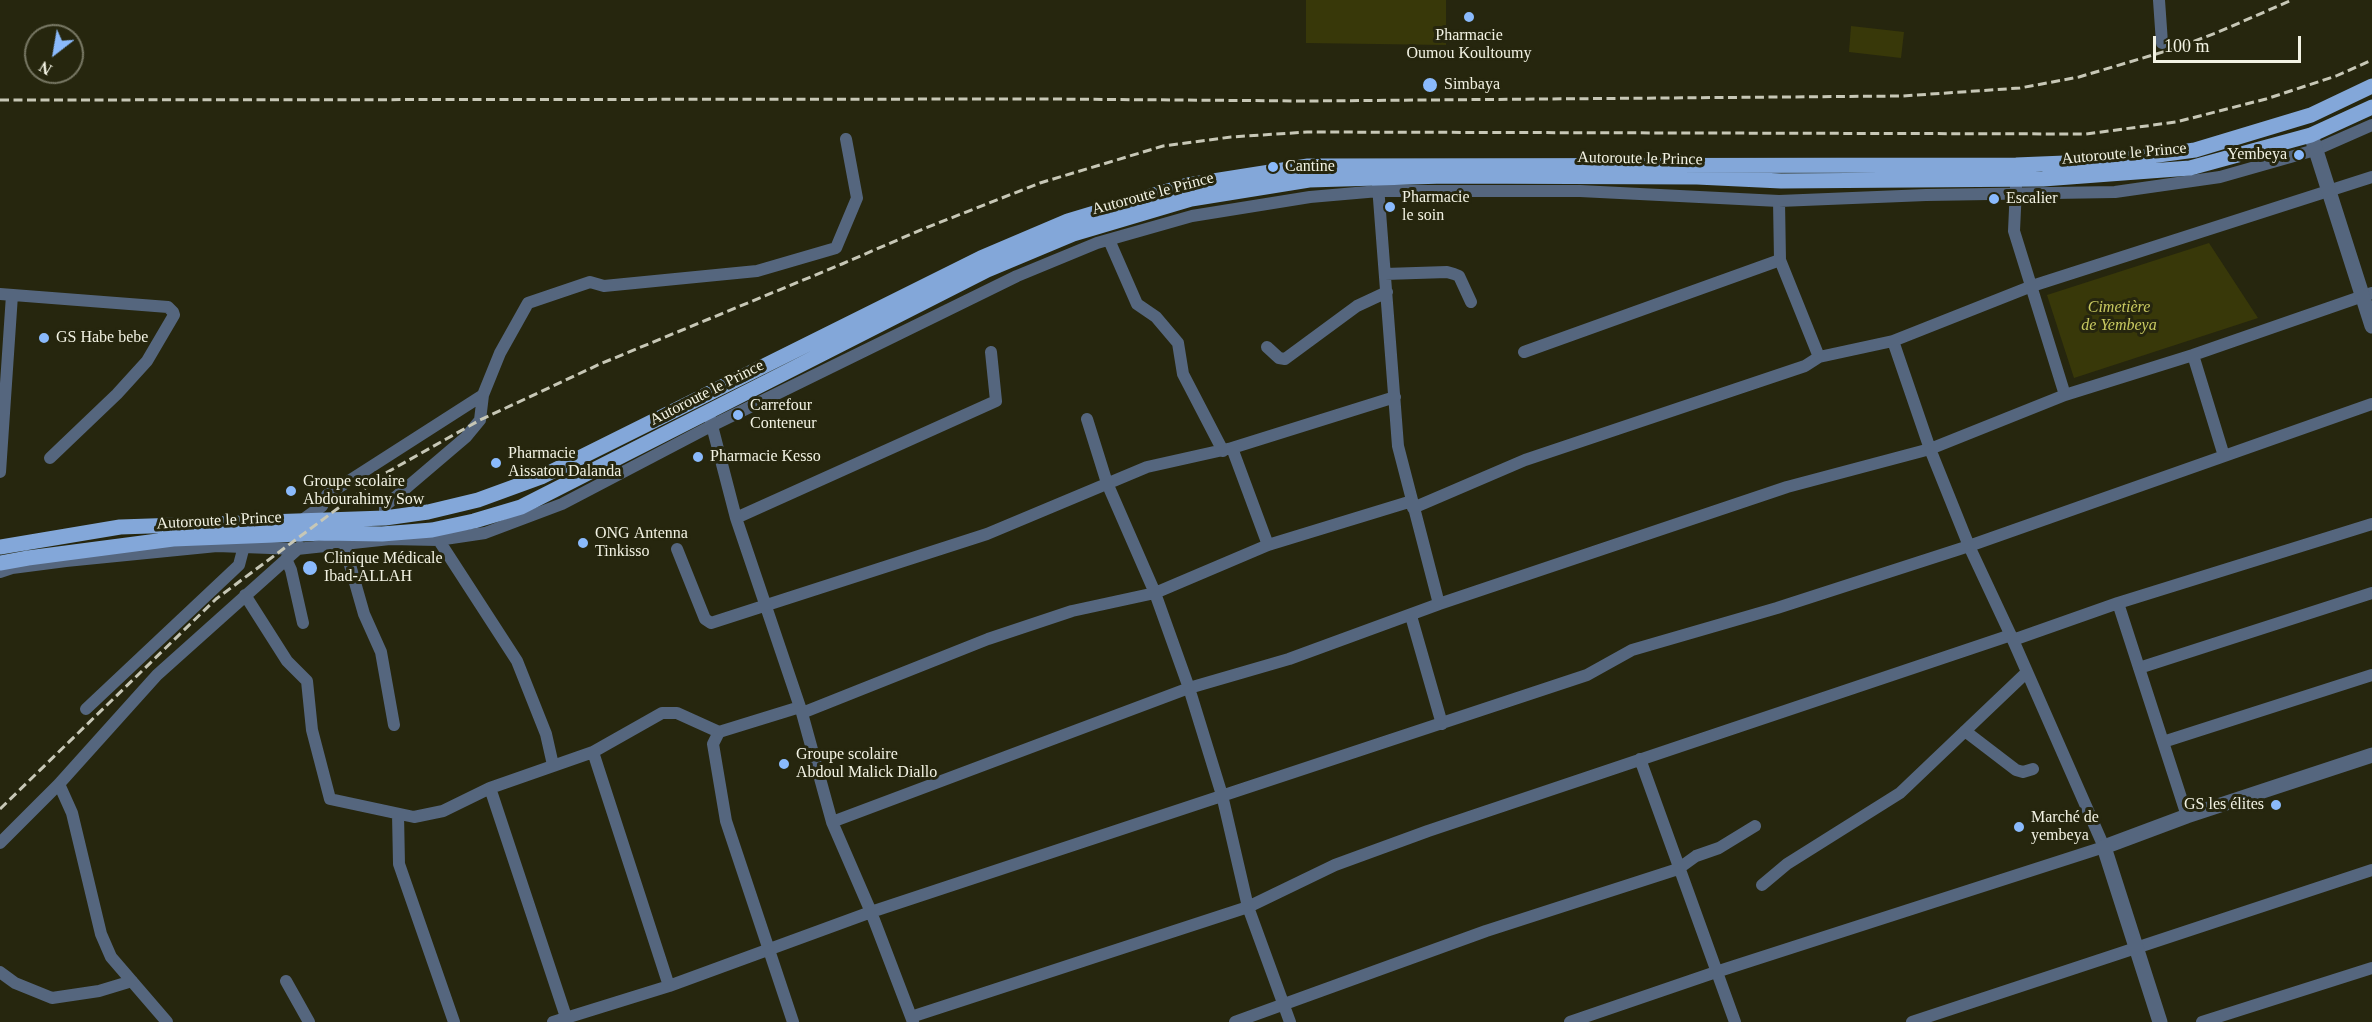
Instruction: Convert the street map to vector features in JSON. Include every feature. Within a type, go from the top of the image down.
[{"type":"main road","name":"Autoroute le Prince","points":[[0,547],[120,527],[385,518],[428,512],[478,500],[541,477],[981,258],[1068,221],[1188,185],[1308,166],[2016,165],[2114,161],[2195,150],[2311,115],[2372,86]]},
{"type":"main road","name":"Autoroute le Prince","points":[[0,563],[173,539],[325,533],[435,535],[521,507],[710,420],[987,270],[1073,234],[1191,199],[1310,180],[1378,184],[1580,184],[1697,177],[1781,181],[2043,179],[2190,168],[2311,135],[2372,107]]},
{"type":"street","points":[[2159,0],[2162,43]]},
{"type":"street","points":[[1580,184],[1779,201],[1926,195],[2115,192],[2220,177],[2315,150],[2372,125]]},
{"type":"street","points":[[2311,135],[2328,192],[2366,295],[2372,326]]},
{"type":"street","points":[[385,518],[385,506],[466,437],[480,420],[483,396],[500,354],[528,303],[590,282],[604,286],[757,271],[836,248],[857,198],[846,139]]},
{"type":"street","points":[[246,595],[287,661],[307,681],[312,730],[330,799],[414,817],[443,811],[490,788],[593,752],[662,713],[677,713],[719,732],[801,710],[1009,632],[1072,611],[1155,593],[1268,545],[1412,505],[1524,460],[1805,366],[1819,357],[1893,341],[2032,286],[2372,177]]},
{"type":"street","points":[[2016,179],[2014,231],[2065,394]]},
{"type":"street","points":[[1439,604],[1398,446],[1378,184],[1192,216],[1109,240],[1017,276],[710,420],[736,518],[801,710],[832,822],[871,912],[912,1020],[1248,907],[1335,865],[1428,831],[1640,759],[2118,603],[2372,524]]},
{"type":"street","points":[[1779,201],[1780,260],[1819,357]]},
{"type":"street","points":[[1109,240],[1137,304],[1156,317],[1178,343],[1183,374],[1227,450],[1268,545]]},
{"type":"street","points":[[1524,352],[1780,260]]},
{"type":"street","points":[[1385,274],[1447,272],[1454,274],[1459,276],[1471,302]]},
{"type":"street","points":[[1267,347],[1279,358],[1285,359],[1357,306],[1387,292]]},
{"type":"street","points":[[0,471],[6,295],[168,307],[174,315],[147,361],[117,394],[50,458]]},
{"type":"street","points":[[832,822],[1189,688],[1289,659],[1439,604],[1787,487],[1930,449],[2065,394],[2193,355],[2366,295]]},
{"type":"street","points":[[1893,341],[1930,449],[1970,546],[2104,848],[2160,1022]]},
{"type":"street","points":[[736,518],[996,401],[991,352]]},
{"type":"street","points":[[2193,355],[2224,456]]},
{"type":"street","points":[[302,521],[322,506],[327,495],[483,396]]},
{"type":"street","points":[[677,549],[705,619],[711,622],[987,534],[1147,467],[1227,450],[1395,397]]},
{"type":"street","points":[[553,1022],[669,986],[871,912],[1587,675],[1632,650],[1777,608],[1970,546],[2372,404]]},
{"type":"street","points":[[1087,419],[1107,483],[1155,593],[1189,688],[1222,795],[1248,907],[1290,1022]]},
{"type":"street","points":[[0,843],[59,784],[157,675],[297,549],[325,533]]},
{"type":"street","points":[[0,572],[12,568],[66,561],[218,546],[297,549],[435,535],[517,662],[546,734],[553,765]]},
{"type":"street","points":[[344,544],[364,614],[381,652],[394,725]]},
{"type":"street","points":[[86,709],[239,565],[244,546]]},
{"type":"street","points":[[286,560],[303,622]]},
{"type":"street","points":[[2139,668],[2372,593]]},
{"type":"street","points":[[2118,603],[2187,816]]},
{"type":"street","points":[[1411,616],[1442,724]]},
{"type":"street","points":[[1762,885],[1787,864],[1900,793],[2027,672]]},
{"type":"street","points":[[2163,742],[2372,675]]},
{"type":"street","points":[[1965,731],[2016,770],[2023,772],[2034,769]]},
{"type":"street","points":[[719,732],[713,744],[726,821],[793,1022]]},
{"type":"street","points":[[593,752],[669,986]]},
{"type":"street","points":[[1570,1022],[1716,972],[2104,848],[2187,816],[2372,754]]},
{"type":"street","points":[[1640,759],[1735,1022]]},
{"type":"street","points":[[59,784],[72,813],[101,934],[111,957],[167,1022]]},
{"type":"street","points":[[490,788],[566,1017]]},
{"type":"street","points":[[398,814],[399,864],[454,1022]]},
{"type":"street","points":[[1235,1022],[1485,931],[1678,869],[1696,856],[1719,848],[1755,826]]},
{"type":"street","points":[[1912,1022],[2372,870]]},
{"type":"street","points":[[2202,1022],[2372,968]]},
{"type":"street","points":[[0,972],[15,983],[52,998],[99,991],[132,981]]},
{"type":"street","points":[[286,981],[309,1022]]},
{"type":"green space","points":[[1306,0],[1446,0],[1446,45],[1306,43]]},
{"type":"green space","points":[[1851,26],[1904,32],[1901,58],[1849,52]]},
{"type":"green space","name":"Cimetière de Yembeya","points":[[2209,243],[2258,318],[2074,378],[2047,295]]},
{"type":"railway","points":[[0,100],[1048,99],[1307,101],[1902,96],[2020,88],[2079,77],[2173,49],[2292,0]]},
{"type":"railway","points":[[0,809],[216,599],[384,474],[480,420],[600,364],[923,229],[1040,183],[1163,146],[1231,137],[1307,132],[2086,134],[2176,122],[2266,99],[2336,76],[2372,60]]},
{"type":"place","name":"Pharmacie Oumou Koultoumy","points":[[1469,17]]},
{"type":"place","name":"Simbaya","points":[[1430,85]]},
{"type":"place","name":"Yembeya","points":[[2299,155]]},
{"type":"place","name":"Cantine","points":[[1273,167]]},
{"type":"place","name":"Escalier","points":[[1994,199]]},
{"type":"place","name":"Pharmacie le soin","points":[[1390,207]]},
{"type":"place","name":"GS Habe bebe","points":[[44,338]]},
{"type":"place","name":"Carrefour Conteneur","points":[[738,415]]},
{"type":"place","name":"Pharmacie Kesso","points":[[698,457]]},
{"type":"place","name":"Pharmacie Aissatou Dalanda","points":[[496,463]]},
{"type":"place","name":"Groupe scolaire Abdourahimy Sow","points":[[291,491]]},
{"type":"place","name":"ONG Antenna Tinkisso","points":[[583,543]]},
{"type":"place","name":"Clinique Médicale Ibad-ALLAH","points":[[310,568]]},
{"type":"place","name":"Groupe scolaire Abdoul Malick Diallo","points":[[784,764]]},
{"type":"place","name":"GS les élites","points":[[2276,805]]},
{"type":"place","name":"Marché de yembeya","points":[[2019,827]]}]
